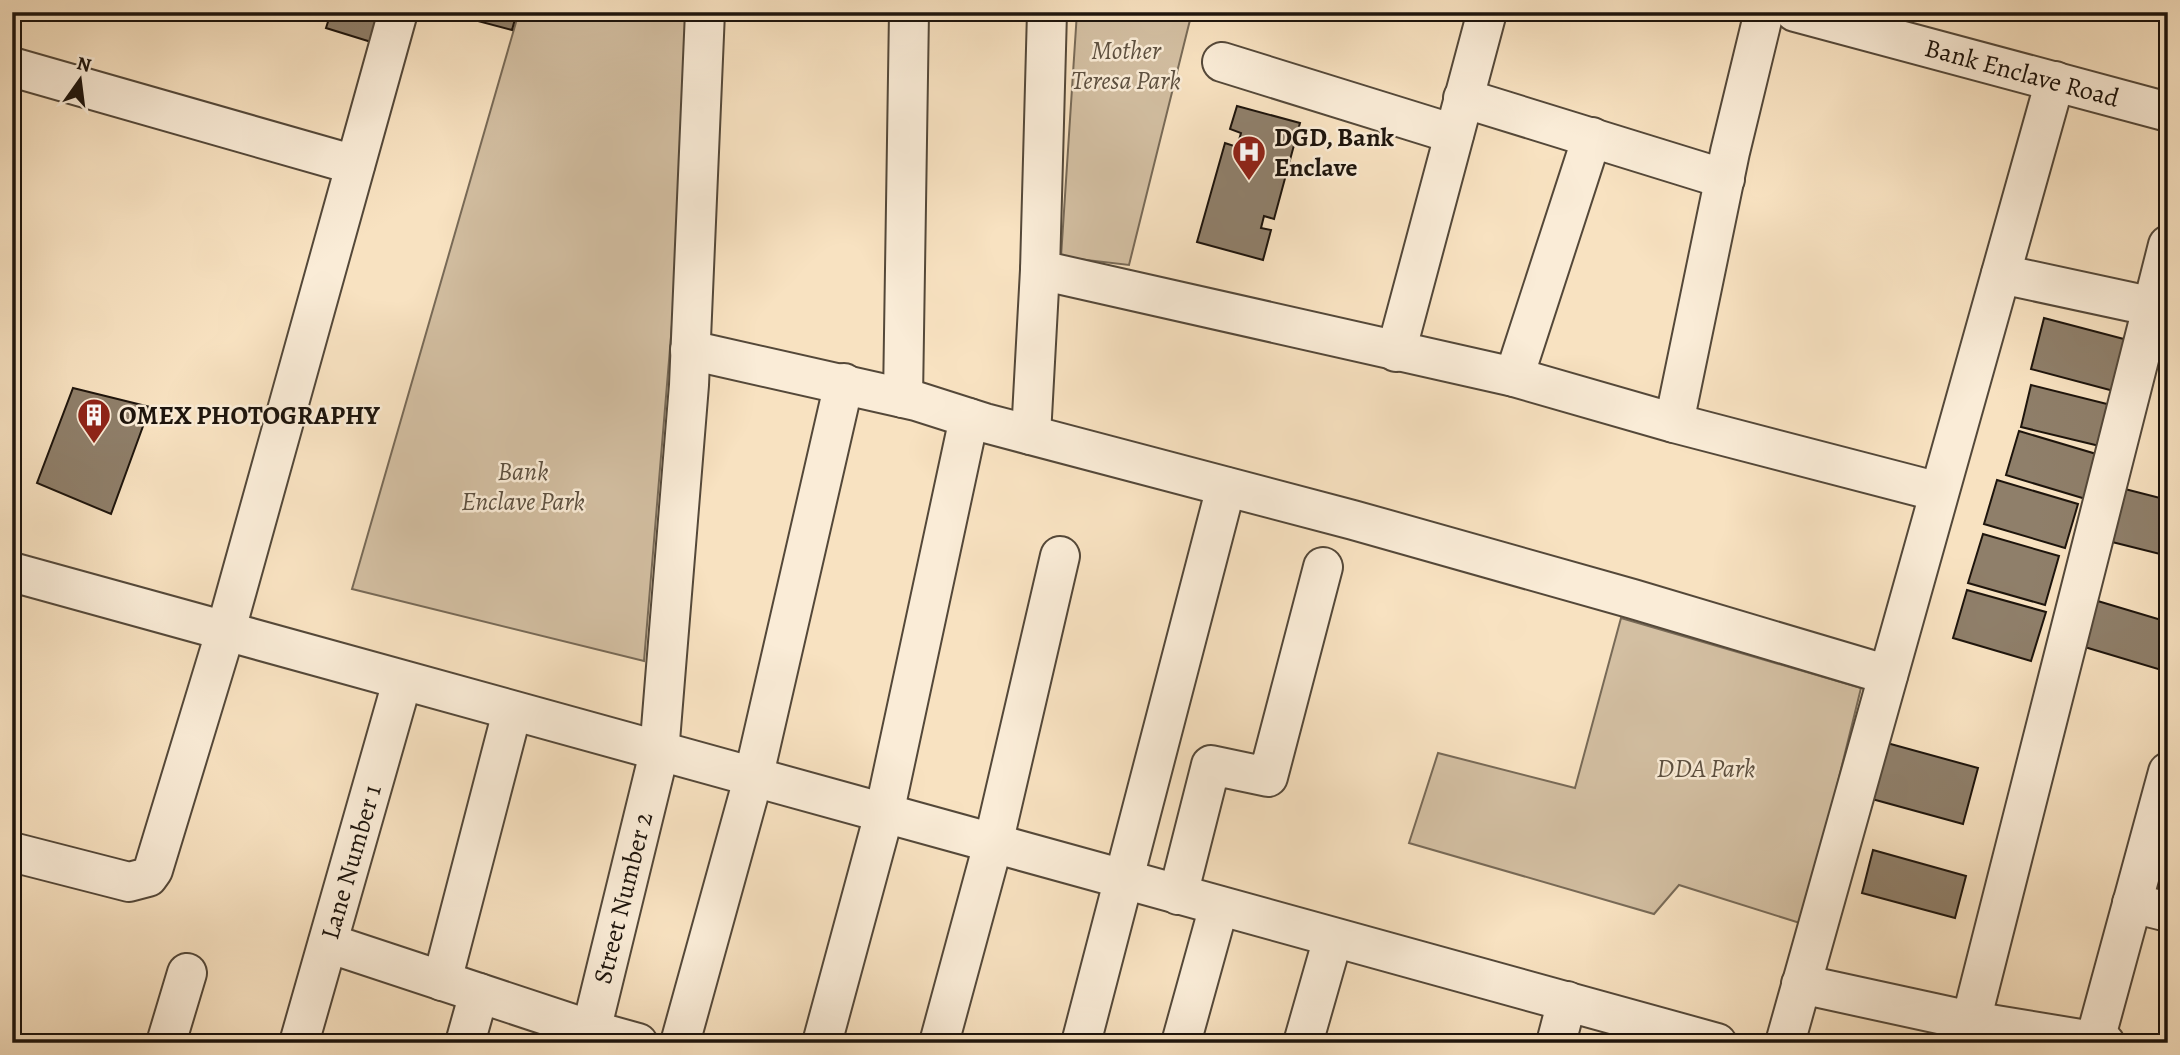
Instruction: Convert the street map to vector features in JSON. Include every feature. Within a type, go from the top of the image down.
[{"type":"street","points":[[12,852],[129,882],[148,877],[159,856],[225,633],[398,12]]},
{"type":"street","name":"Street Number 2","points":[[589,1037],[659,753],[690,350],[705,12]]},
{"type":"street","points":[[903,398],[908,12]]},
{"type":"street","points":[[1031,436],[1040,270],[1047,12]]},
{"type":"street","points":[[1396,352],[1487,12]]},
{"type":"street","points":[[1674,424],[1725,179],[1764,12]]},
{"type":"street","name":"Bank Enclave Road","points":[[1795,12],[2168,112]]},
{"type":"street","points":[[1222,62],[1454,134]]},
{"type":"street","points":[[12,67],[355,165]]},
{"type":"street","points":[[1785,1043],[2055,81]]},
{"type":"street","points":[[1463,98],[1725,179]]},
{"type":"street","points":[[1514,377],[1592,137]]},
{"type":"street","points":[[1972,1021],[2161,308],[2168,244]]},
{"type":"street","points":[[1040,270],[1514,377],[1674,424],[1939,492]]},
{"type":"street","points":[[2001,274],[2161,308]]},
{"type":"street","points":[[690,350],[903,398],[1031,436],[1226,486],[1633,598],[1888,675]]},
{"type":"street","points":[[680,1043],[753,779],[844,383]]},
{"type":"street","points":[[822,1043],[884,814],[969,418]]},
{"type":"street","points":[[1081,1043],[1226,486]]},
{"type":"street","points":[[939,1043],[993,844],[1060,556]]},
{"type":"street","points":[[1178,895],[1212,765],[1268,777],[1323,567]]},
{"type":"street","points":[[12,572],[753,779],[1717,1043]]},
{"type":"street","name":"Lane Number 1","points":[[299,1043],[402,682]]},
{"type":"street","points":[[442,981],[512,712]]},
{"type":"street","points":[[1801,984],[1972,1021],[2100,1042],[2150,907],[2168,772]]},
{"type":"street","points":[[1181,1043],[1219,906]]},
{"type":"street","points":[[1303,1043],[1334,938]]},
{"type":"street","points":[[328,943],[479,993],[589,1037],[638,1043]]},
{"type":"street","points":[[166,1043],[187,973]]},
{"type":"street","points":[[464,1043],[479,993]]},
{"type":"street","points":[[1556,1043],[1567,1001]]},
{"type":"green space","name":"Bank Enclave Park","points":[[519,12],[698,12],[644,661],[352,589]]},
{"type":"green space","name":"Mother Teresa Park","points":[[1077,12],[1192,12],[1129,265],[1061,257]]},
{"type":"green space","name":"DDA Park","points":[[1621,618],[1861,688],[1803,924],[1679,885],[1654,914],[1409,843],[1438,753],[1575,788]]},
{"type":"building","points":[[331,12],[395,12],[384,46],[326,28]]},
{"type":"building","points":[[444,12],[517,12],[512,30]]},
{"type":"building","name":"DGD, Bank Enclave","points":[[1237,106],[1300,123],[1274,219],[1264,216],[1261,228],[1271,230],[1263,260],[1197,242],[1225,143],[1237,147],[1241,133],[1230,129]]},
{"type":"building","points":[[2044,318],[2139,343],[2125,394],[2031,369]]},
{"type":"building","points":[[2031,385],[2123,408],[2112,449],[2021,427]]},
{"type":"building","name":"OMEX PHOTOGRAPHY","points":[[73,388],[150,407],[111,514],[37,483]]},
{"type":"building","points":[[2019,431],[2103,456],[2089,500],[2006,475]]},
{"type":"building","points":[[1997,480],[2078,504],[2065,548],[1984,524]]},
{"type":"building","points":[[2121,488],[2168,500],[2168,556],[2108,541]]},
{"type":"building","points":[[1983,534],[2059,556],[2045,605],[1968,583]]},
{"type":"building","points":[[1967,590],[2046,612],[2031,661],[1953,638]]},
{"type":"building","points":[[2091,599],[2168,622],[2168,672],[2078,645]]},
{"type":"building","points":[[1887,743],[1978,768],[1963,824],[1872,799]]},
{"type":"building","points":[[1873,850],[1966,876],[1955,918],[1862,893]]},
{"type":"place","name":"DGD, Bank Enclave","points":[[1249,182]]},
{"type":"place","name":"OMEX PHOTOGRAPHY","points":[[94,445]]}]
